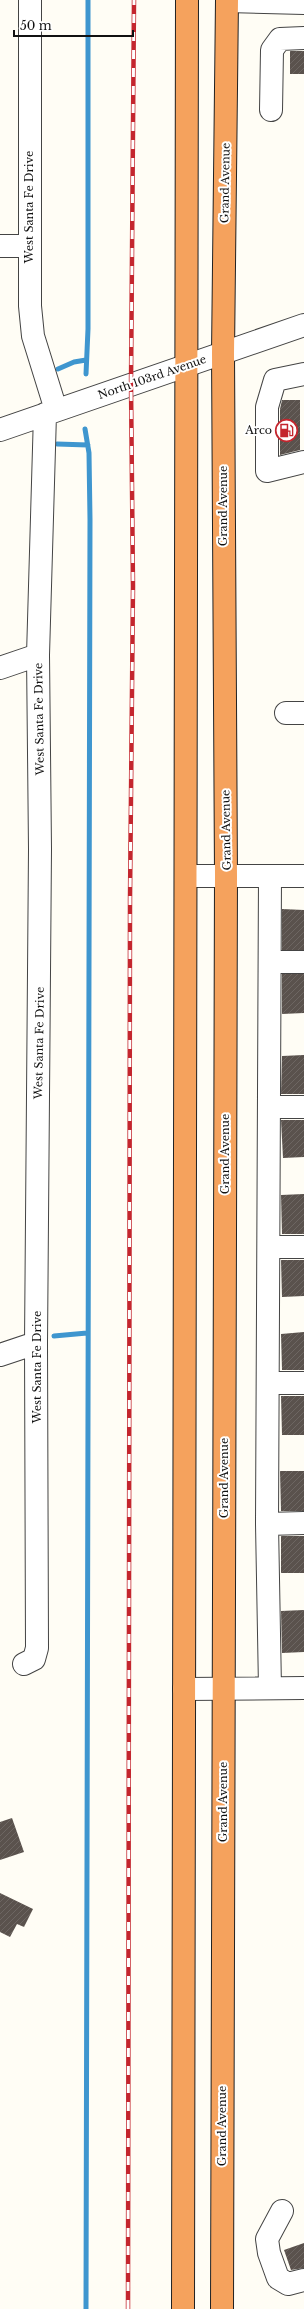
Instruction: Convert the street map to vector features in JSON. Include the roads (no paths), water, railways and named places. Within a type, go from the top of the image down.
[{"type":"highway","points":[[183,2309],[188,365],[187,0]]},
{"type":"highway","name":"Grand Avenue","points":[[222,2309],[226,876],[223,353],[227,0]]},
{"type":"street","name":"West Santa Fe Drive","points":[[24,1664],[34,1659],[37,1648],[36,1343],[40,856],[38,655],[50,412],[33,336],[30,306],[30,0]]},
{"type":"street","points":[[227,0],[291,2]]},
{"type":"street","points":[[271,110],[272,50],[280,39],[304,38]]},
{"type":"street","points":[[0,246],[29,246]]},
{"type":"street","name":"North 103rd Avenue","points":[[0,430],[304,325]]},
{"type":"street","points":[[304,374],[275,380],[267,407],[267,471],[304,462]]},
{"type":"street","points":[[0,668],[38,655]]},
{"type":"street","points":[[187,876],[304,876]]},
{"type":"street","points":[[270,876],[268,1383],[270,1688]]},
{"type":"street","points":[[270,962],[304,962]]},
{"type":"street","points":[[269,1107],[304,1107]]},
{"type":"street","points":[[269,1247],[304,1247]]},
{"type":"street","points":[[0,1355],[36,1343]]},
{"type":"street","points":[[268,1383],[304,1384]]},
{"type":"street","points":[[268,1524],[304,1523]]},
{"type":"street","points":[[184,1689],[304,1688]]},
{"type":"street","points":[[282,2211],[267,2239],[269,2253],[278,2278],[288,2284],[304,2280]]},
{"type":"waterway","points":[[86,374],[88,329],[88,0]]},
{"type":"waterway","points":[[58,369],[74,362],[86,360]]},
{"type":"waterway","points":[[85,429],[89,453],[90,519],[86,2309]]},
{"type":"waterway","points":[[57,444],[88,445]]},
{"type":"waterway","points":[[54,1336],[87,1333]]},
{"type":"railway","points":[[128,2309],[130,900],[133,586],[131,385],[134,0]]},
{"type":"place","name":"Arco","points":[[287,430]]}]
